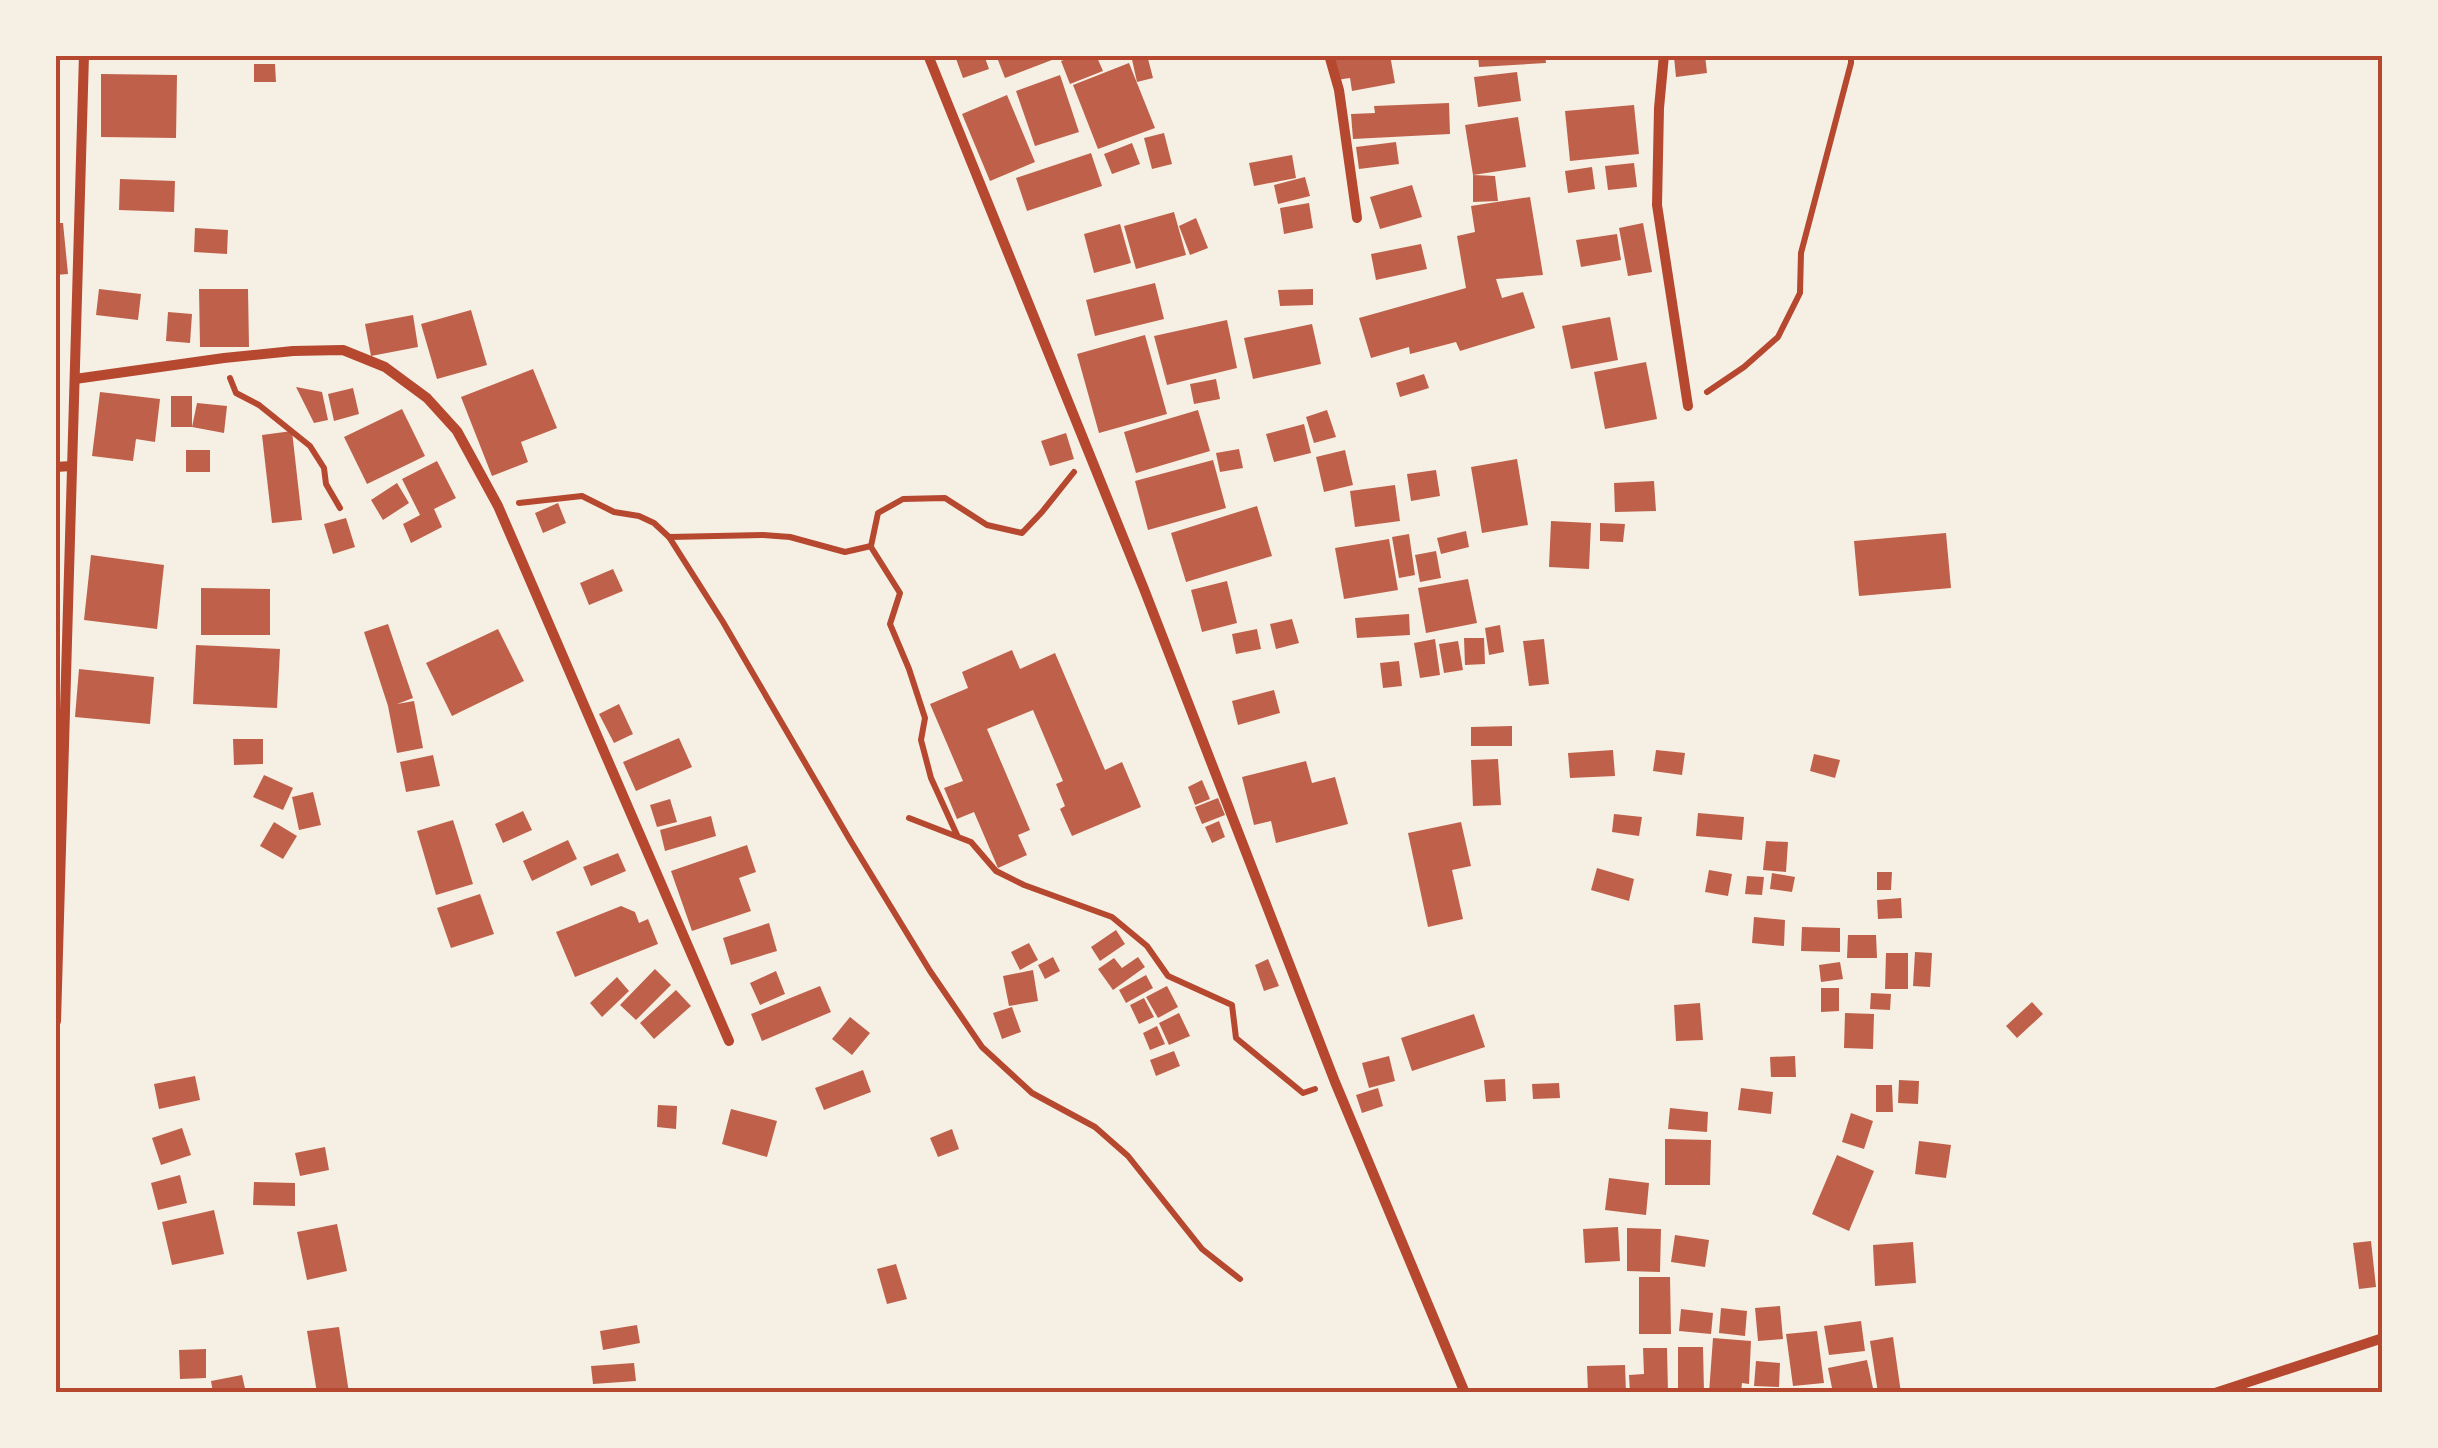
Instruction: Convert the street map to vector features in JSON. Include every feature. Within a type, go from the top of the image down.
[{"type":"street","points":[[56,1021],[84,55]]},
{"type":"street","points":[[928,55],[1158,626],[1335,1082],[1465,1393]]},
{"type":"street","points":[[1329,55],[1339,90],[1356,218]]},
{"type":"street","points":[[1664,55],[1658,108],[1657,206],[1688,406]]},
{"type":"street","points":[[75,379],[293,350],[343,350],[385,366],[427,398],[457,431],[498,506],[729,1041]]},
{"type":"street","points":[[55,467],[72,466]]},
{"type":"street","points":[[2216,1393],[2383,1338]]},
{"type":"path","points":[[1688,406],[1744,367],[1778,336],[1800,294],[1801,253],[1851,55]]},
{"type":"path","points":[[224,358],[236,393],[259,405],[310,446],[324,468],[326,484],[340,508]]},
{"type":"path","points":[[958,836],[931,778],[921,740],[925,718],[890,624],[900,593],[871,546],[878,513],[903,498],[945,498],[987,525],[1022,533],[1089,453]]},
{"type":"path","points":[[498,506],[582,496],[614,512],[654,523],[669,537],[930,971],[982,1047],[1032,1092],[1095,1127],[1128,1156],[1202,1249],[1240,1279]]},
{"type":"path","points":[[669,537],[764,535],[845,552],[871,546]]},
{"type":"path","points":[[909,818],[971,842],[996,871],[1024,885],[1112,917],[1147,946],[1168,976],[1232,1005],[1236,1038],[1303,1093],[1335,1082]]},
{"type":"building","points":[[984,55],[989,69],[963,78],[955,56]]},
{"type":"building","points":[[996,55],[1065,55],[1005,78]]},
{"type":"building","points":[[1076,55],[1096,55],[1103,71],[1070,84],[1061,61]]},
{"type":"building","points":[[1131,55],[1147,55],[1153,78],[1137,82]]},
{"type":"building","points":[[1332,55],[1390,55],[1395,83],[1352,91],[1350,78],[1336,80]]},
{"type":"building","points":[[1478,55],[1545,55],[1546,63],[1479,67]]},
{"type":"building","points":[[1705,55],[1707,73],[1676,77],[1674,57]]},
{"type":"building","points":[[1129,63],[1155,128],[1098,149],[1073,85]]},
{"type":"building","points":[[254,64],[275,64],[276,82],[254,82]]},
{"type":"building","points":[[1517,72],[1521,101],[1478,107],[1474,77]]},
{"type":"building","points":[[101,74],[177,75],[176,138],[101,137]]},
{"type":"building","points":[[1060,75],[1079,132],[1035,146],[1016,91]]},
{"type":"building","points":[[1007,95],[1035,162],[990,181],[962,114]]},
{"type":"building","points":[[1449,103],[1450,134],[1353,139],[1351,114],[1375,113],[1374,106]]},
{"type":"building","points":[[1634,105],[1639,154],[1570,161],[1565,111]]},
{"type":"building","points":[[1518,117],[1526,167],[1473,175],[1465,125]]},
{"type":"building","points":[[1164,133],[1172,164],[1152,169],[1144,138]]},
{"type":"building","points":[[1396,142],[1399,164],[1359,169],[1356,147]]},
{"type":"building","points":[[1132,143],[1140,164],[1112,174],[1104,154]]},
{"type":"building","points":[[1091,153],[1102,186],[1027,211],[1016,178]]},
{"type":"building","points":[[1292,155],[1296,178],[1254,186],[1249,163]]},
{"type":"building","points":[[1634,163],[1637,187],[1608,190],[1605,166]]},
{"type":"building","points":[[1592,167],[1595,189],[1568,193],[1565,171]]},
{"type":"building","points":[[1473,175],[1495,176],[1498,201],[1473,202]]},
{"type":"building","points":[[1305,177],[1310,196],[1278,204],[1274,185]]},
{"type":"building","points":[[120,179],[175,181],[174,212],[119,210]]},
{"type":"building","points":[[1412,185],[1422,217],[1380,229],[1370,197]]},
{"type":"building","points":[[1530,197],[1543,275],[1496,279],[1502,298],[1523,292],[1535,328],[1460,351],[1456,342],[1410,354],[1409,347],[1371,358],[1359,318],[1466,288],[1457,236],[1475,232],[1471,206]]},
{"type":"building","points":[[1309,203],[1313,228],[1284,234],[1280,208]]},
{"type":"building","points":[[1174,212],[1186,255],[1136,269],[1124,226]]},
{"type":"building","points":[[1196,218],[1208,248],[1190,255],[1179,226]]},
{"type":"building","points":[[55,223],[63,223],[68,274],[55,275]]},
{"type":"building","points":[[1643,223],[1652,272],[1628,276],[1619,228]]},
{"type":"building","points":[[1120,224],[1131,263],[1094,273],[1084,234]]},
{"type":"building","points":[[195,228],[228,230],[227,254],[194,252]]},
{"type":"building","points":[[1617,234],[1621,260],[1581,267],[1576,240]]},
{"type":"building","points":[[1421,244],[1427,269],[1376,280],[1371,254]]},
{"type":"building","points":[[1155,283],[1164,319],[1095,336],[1086,300]]},
{"type":"building","points":[[99,289],[141,294],[138,320],[96,315]]},
{"type":"building","points":[[199,289],[248,289],[249,347],[200,347]]},
{"type":"building","points":[[1313,289],[1313,305],[1280,306],[1278,290]]},
{"type":"building","points":[[471,310],[487,365],[437,379],[421,324]]},
{"type":"building","points":[[168,312],[192,314],[190,343],[166,341]]},
{"type":"building","points":[[413,315],[418,347],[371,356],[365,324]]},
{"type":"building","points":[[1610,317],[1618,360],[1571,369],[1562,326]]},
{"type":"building","points":[[1227,320],[1237,368],[1167,385],[1154,336]]},
{"type":"building","points":[[1312,324],[1321,364],[1253,379],[1244,338]]},
{"type":"building","points":[[1145,335],[1167,414],[1099,433],[1077,354]]},
{"type":"building","points":[[1646,362],[1657,419],[1605,429],[1594,372]]},
{"type":"building","points":[[533,369],[557,428],[521,442],[528,462],[492,476],[461,397]]},
{"type":"building","points":[[1424,374],[1429,388],[1400,397],[1396,383]]},
{"type":"building","points":[[1216,379],[1220,399],[1194,404],[1190,384]]},
{"type":"building","points":[[296,387],[322,392],[328,420],[314,423]]},
{"type":"building","points":[[353,388],[359,414],[334,421],[328,394]]},
{"type":"building","points":[[100,392],[160,399],[155,442],[136,439],[133,461],[92,456]]},
{"type":"building","points":[[171,396],[192,396],[192,427],[171,427]]},
{"type":"building","points":[[197,403],[227,406],[224,433],[192,427]]},
{"type":"building","points":[[402,409],[425,456],[367,484],[344,437]]},
{"type":"building","points":[[1198,410],[1210,451],[1136,473],[1124,432]]},
{"type":"building","points":[[1327,410],[1336,437],[1314,443],[1306,417]]},
{"type":"building","points":[[1304,424],[1311,453],[1274,462],[1266,434]]},
{"type":"building","points":[[292,431],[302,520],[272,523],[262,435]]},
{"type":"building","points":[[1066,433],[1074,459],[1050,466],[1041,441]]},
{"type":"building","points":[[1239,449],[1243,468],[1220,472],[1216,453]]},
{"type":"building","points":[[186,450],[210,450],[210,472],[186,472]]},
{"type":"building","points":[[1345,450],[1353,485],[1324,492],[1316,457]]},
{"type":"building","points":[[1517,459],[1528,525],[1482,533],[1471,467]]},
{"type":"building","points":[[1213,460],[1226,508],[1148,530],[1135,481]]},
{"type":"building","points":[[437,461],[456,498],[434,509],[442,527],[411,543],[403,524],[420,515],[402,479]]},
{"type":"building","points":[[1436,470],[1440,496],[1411,501],[1407,474]]},
{"type":"building","points":[[1654,481],[1656,511],[1615,512],[1614,483]]},
{"type":"building","points":[[397,483],[409,503],[383,520],[371,500]]},
{"type":"building","points":[[1395,485],[1400,521],[1355,527],[1350,491]]},
{"type":"building","points":[[558,503],[566,523],[543,533],[535,513]]},
{"type":"building","points":[[1257,506],[1272,556],[1186,582],[1171,533]]},
{"type":"building","points":[[346,518],[355,547],[333,554],[324,524]]},
{"type":"building","points":[[1551,521],[1591,523],[1589,569],[1549,567]]},
{"type":"building","points":[[1600,523],[1625,524],[1623,542],[1600,541]]},
{"type":"building","points":[[1466,531],[1469,547],[1441,554],[1437,538]]},
{"type":"building","points":[[1946,533],[1951,588],[1859,596],[1854,541]]},
{"type":"building","points":[[1409,534],[1415,575],[1399,578],[1392,537]]},
{"type":"building","points":[[1389,539],[1398,590],[1344,599],[1335,548]]},
{"type":"building","points":[[1436,551],[1441,578],[1420,582],[1415,555]]},
{"type":"building","points":[[91,555],[164,565],[157,629],[84,620]]},
{"type":"building","points":[[613,569],[623,591],[589,605],[580,583]]},
{"type":"building","points":[[1468,579],[1477,623],[1426,633],[1418,588]]},
{"type":"building","points":[[1227,581],[1237,623],[1202,632],[1191,590]]},
{"type":"building","points":[[201,588],[270,589],[270,635],[201,635]]},
{"type":"building","points":[[1409,614],[1410,635],[1357,638],[1355,618]]},
{"type":"building","points":[[1292,619],[1299,643],[1276,649],[1270,624]]},
{"type":"building","points":[[388,624],[413,698],[397,704],[414,701],[423,748],[397,753],[388,706],[364,632]]},
{"type":"building","points":[[1500,625],[1504,652],[1489,655],[1485,628]]},
{"type":"building","points":[[498,629],[524,681],[452,716],[426,663]]},
{"type":"building","points":[[1257,629],[1261,649],[1236,654],[1232,634]]},
{"type":"building","points":[[1464,638],[1484,638],[1485,664],[1465,665]]},
{"type":"building","points":[[1435,639],[1440,675],[1420,678],[1414,643]]},
{"type":"building","points":[[1544,639],[1549,684],[1529,686],[1523,641]]},
{"type":"building","points":[[1458,641],[1463,670],[1444,673],[1439,644]]},
{"type":"building","points":[[196,645],[280,649],[277,708],[193,704]]},
{"type":"building","points":[[1012,650],[1020,669],[1055,653],[1105,770],[1122,762],[1141,807],[1072,836],[1060,809],[1065,806],[1056,784],[1063,781],[1033,710],[987,729],[1030,830],[1018,835],[1027,855],[998,868],[974,812],[957,819],[944,788],[963,781],[930,704],[968,688],[962,672]]},
{"type":"building","points":[[1399,661],[1402,686],[1383,688],[1380,663]]},
{"type":"building","points":[[79,669],[154,677],[150,724],[75,717]]},
{"type":"building","points":[[1274,690],[1280,713],[1238,725],[1232,701]]},
{"type":"building","points":[[619,704],[633,734],[614,743],[599,714]]},
{"type":"building","points":[[1512,726],[1512,746],[1471,746],[1471,727]]},
{"type":"building","points":[[679,738],[692,767],[636,791],[623,762]]},
{"type":"building","points":[[233,739],[263,739],[263,764],[234,765]]},
{"type":"building","points":[[1613,750],[1615,776],[1570,778],[1568,753]]},
{"type":"building","points":[[1656,750],[1685,753],[1682,775],[1653,771]]},
{"type":"building","points":[[1814,754],[1840,760],[1835,778],[1810,771]]},
{"type":"building","points":[[433,755],[440,786],[406,792],[400,762]]},
{"type":"building","points":[[1498,759],[1501,805],[1473,806],[1471,760]]},
{"type":"building","points":[[1306,761],[1312,783],[1335,777],[1348,824],[1276,843],[1271,821],[1254,825],[1242,777]]},
{"type":"building","points":[[264,775],[293,788],[283,810],[253,797]]},
{"type":"building","points":[[1202,780],[1210,799],[1195,805],[1188,787]]},
{"type":"building","points":[[313,792],[321,825],[299,830],[292,797]]},
{"type":"building","points":[[1218,798],[1225,815],[1202,824],[1195,807]]},
{"type":"building","points":[[670,799],[677,822],[657,827],[650,805]]},
{"type":"building","points":[[523,811],[532,830],[503,843],[495,824]]},
{"type":"building","points":[[1698,813],[1744,817],[1742,840],[1696,836]]},
{"type":"building","points":[[1614,814],[1642,817],[1639,836],[1612,832]]},
{"type":"building","points":[[711,816],[716,836],[665,851],[660,830]]},
{"type":"building","points":[[453,820],[473,884],[436,895],[417,831]]},
{"type":"building","points":[[1219,821],[1225,837],[1212,843],[1205,827]]},
{"type":"building","points":[[274,822],[297,836],[283,859],[260,846]]},
{"type":"building","points":[[1461,822],[1471,866],[1452,870],[1463,919],[1428,927],[1408,833]]},
{"type":"building","points":[[568,840],[577,859],[532,881],[523,861]]},
{"type":"building","points":[[1766,841],[1788,842],[1786,872],[1763,870]]},
{"type":"building","points":[[747,845],[756,872],[739,878],[751,911],[692,931],[671,871]]},
{"type":"building","points":[[618,853],[626,871],[591,886],[583,867]]},
{"type":"building","points":[[1597,868],[1634,879],[1629,901],[1591,890]]},
{"type":"building","points":[[1709,870],[1732,874],[1728,896],[1705,892]]},
{"type":"building","points":[[1877,872],[1892,872],[1891,890],[1877,890]]},
{"type":"building","points":[[1772,873],[1795,877],[1792,892],[1770,889]]},
{"type":"building","points":[[1747,876],[1764,877],[1762,895],[1745,894]]},
{"type":"building","points":[[480,894],[494,934],[451,948],[437,908]]},
{"type":"building","points":[[1901,898],[1902,918],[1878,919],[1877,900]]},
{"type":"building","points":[[621,906],[635,912],[639,923],[648,919],[658,944],[575,977],[556,932]]},
{"type":"building","points":[[1754,917],[1785,920],[1784,946],[1752,943]]},
{"type":"building","points":[[769,923],[777,951],[731,965],[723,938]]},
{"type":"building","points":[[1802,927],[1840,928],[1840,952],[1801,951]]},
{"type":"building","points":[[1116,930],[1125,944],[1100,961],[1091,947]]},
{"type":"building","points":[[1848,935],[1876,935],[1877,958],[1847,958]]},
{"type":"building","points":[[1029,943],[1038,960],[1020,970],[1011,952]]},
{"type":"building","points":[[1915,952],[1932,953],[1930,987],[1913,986]]},
{"type":"building","points":[[1886,953],[1908,953],[1908,989],[1885,989]]},
{"type":"building","points":[[1053,957],[1060,971],[1045,979],[1038,965]]},
{"type":"building","points":[[1138,957],[1145,967],[1113,990],[1098,969],[1114,958],[1122,968]]},
{"type":"building","points":[[1268,959],[1279,986],[1264,991],[1255,965]]},
{"type":"building","points":[[1840,962],[1843,979],[1821,982],[1819,965]]},
{"type":"building","points":[[655,969],[671,985],[636,1020],[620,1005]]},
{"type":"building","points":[[1033,970],[1038,1001],[1009,1006],[1003,976]]},
{"type":"building","points":[[776,971],[785,994],[760,1005],[750,983]]},
{"type":"building","points":[[1146,975],[1153,988],[1126,1003],[1119,990]]},
{"type":"building","points":[[617,977],[629,991],[602,1017],[590,1003]]},
{"type":"building","points":[[820,986],[831,1012],[762,1041],[751,1014]]},
{"type":"building","points":[[1167,986],[1178,1007],[1158,1018],[1146,997]]},
{"type":"building","points":[[1821,988],[1839,988],[1839,1011],[1821,1012]]},
{"type":"building","points":[[676,990],[691,1006],[654,1039],[640,1023]]},
{"type":"building","points":[[1871,993],[1891,994],[1890,1010],[1870,1009]]},
{"type":"building","points":[[1144,998],[1154,1017],[1139,1024],[1130,1005]]},
{"type":"building","points":[[2032,1002],[2043,1014],[2017,1038],[2006,1026]]},
{"type":"building","points":[[1700,1003],[1703,1040],[1676,1041],[1674,1005]]},
{"type":"building","points":[[1012,1007],[1021,1032],[1002,1039],[993,1013]]},
{"type":"building","points":[[1179,1013],[1190,1036],[1169,1045],[1159,1023]]},
{"type":"building","points":[[1845,1013],[1874,1014],[1873,1049],[1844,1048]]},
{"type":"building","points":[[1474,1014],[1485,1047],[1412,1071],[1401,1038]]},
{"type":"building","points":[[850,1017],[870,1033],[852,1055],[832,1039]]},
{"type":"building","points":[[1157,1026],[1165,1044],[1150,1050],[1143,1033]]},
{"type":"building","points":[[1174,1051],[1180,1066],[1156,1076],[1150,1060]]},
{"type":"building","points":[[1389,1056],[1395,1081],[1369,1088],[1362,1063]]},
{"type":"building","points":[[1795,1056],[1796,1077],[1771,1077],[1770,1057]]},
{"type":"building","points":[[863,1070],[871,1092],[824,1110],[815,1088]]},
{"type":"building","points":[[195,1076],[200,1100],[159,1109],[154,1084]]},
{"type":"building","points":[[1505,1079],[1506,1101],[1486,1102],[1484,1080]]},
{"type":"building","points":[[1899,1080],[1919,1081],[1918,1104],[1898,1103]]},
{"type":"building","points":[[1559,1083],[1560,1098],[1533,1099],[1532,1084]]},
{"type":"building","points":[[1876,1085],[1892,1085],[1893,1112],[1876,1112]]},
{"type":"building","points":[[1378,1088],[1383,1106],[1362,1113],[1356,1095]]},
{"type":"building","points":[[1741,1088],[1773,1092],[1771,1114],[1738,1110]]},
{"type":"building","points":[[658,1105],[677,1106],[676,1129],[657,1127]]},
{"type":"building","points":[[1670,1108],[1708,1112],[1707,1132],[1668,1129]]},
{"type":"building","points":[[731,1109],[777,1121],[767,1157],[722,1144]]},
{"type":"building","points":[[1851,1113],[1873,1121],[1864,1149],[1842,1142]]},
{"type":"building","points":[[182,1128],[191,1155],[161,1165],[152,1138]]},
{"type":"building","points":[[952,1129],[959,1149],[938,1157],[930,1138]]},
{"type":"building","points":[[1665,1139],[1711,1140],[1710,1185],[1665,1185]]},
{"type":"building","points":[[1919,1141],[1951,1145],[1946,1178],[1915,1174]]},
{"type":"building","points":[[325,1147],[329,1170],[300,1176],[295,1153]]},
{"type":"building","points":[[1837,1155],[1874,1171],[1849,1231],[1812,1214]]},
{"type":"building","points":[[180,1175],[187,1203],[158,1210],[151,1183]]},
{"type":"building","points":[[1609,1178],[1649,1183],[1646,1215],[1605,1210]]},
{"type":"building","points":[[254,1182],[295,1183],[295,1206],[253,1205]]},
{"type":"building","points":[[214,1210],[224,1254],[172,1265],[162,1222]]},
{"type":"building","points":[[337,1224],[347,1271],[307,1280],[297,1232]]},
{"type":"building","points":[[1618,1227],[1620,1261],[1585,1263],[1583,1229]]},
{"type":"building","points":[[1627,1228],[1661,1229],[1660,1272],[1627,1271]]},
{"type":"building","points":[[1675,1235],[1709,1240],[1705,1267],[1671,1262]]},
{"type":"building","points":[[2371,1241],[2376,1287],[2359,1289],[2353,1243]]},
{"type":"building","points":[[1913,1242],[1916,1283],[1875,1286],[1873,1245]]},
{"type":"building","points":[[896,1264],[907,1299],[887,1304],[877,1269]]},
{"type":"building","points":[[1639,1277],[1670,1277],[1671,1334],[1639,1334]]},
{"type":"building","points":[[1780,1306],[1783,1339],[1758,1341],[1755,1308]]},
{"type":"building","points":[[1721,1308],[1747,1311],[1745,1336],[1719,1333]]},
{"type":"building","points":[[1681,1309],[1713,1313],[1711,1334],[1679,1331]]},
{"type":"building","points":[[1861,1321],[1865,1351],[1829,1355],[1824,1326]]},
{"type":"building","points":[[637,1325],[640,1343],[603,1350],[600,1331]]},
{"type":"building","points":[[339,1327],[349,1393],[317,1393],[307,1331]]},
{"type":"building","points":[[1817,1331],[1824,1383],[1793,1386],[1786,1334]]},
{"type":"building","points":[[1893,1337],[1901,1393],[1878,1393],[1870,1341]]},
{"type":"building","points":[[1713,1338],[1751,1341],[1749,1384],[1742,1383],[1741,1393],[1709,1393]]},
{"type":"building","points":[[1678,1347],[1703,1347],[1704,1393],[1678,1393]]},
{"type":"building","points":[[1643,1348],[1667,1348],[1668,1393],[1630,1393],[1629,1375],[1644,1374]]},
{"type":"building","points":[[206,1349],[206,1378],[180,1379],[179,1350]]},
{"type":"building","points":[[1867,1360],[1874,1393],[1833,1393],[1828,1368]]},
{"type":"building","points":[[1756,1361],[1780,1363],[1779,1387],[1754,1386]]},
{"type":"building","points":[[634,1363],[636,1381],[593,1384],[591,1366]]},
{"type":"building","points":[[1625,1365],[1626,1393],[1588,1393],[1587,1366]]},
{"type":"building","points":[[242,1375],[246,1393],[213,1393],[211,1381]]}]
